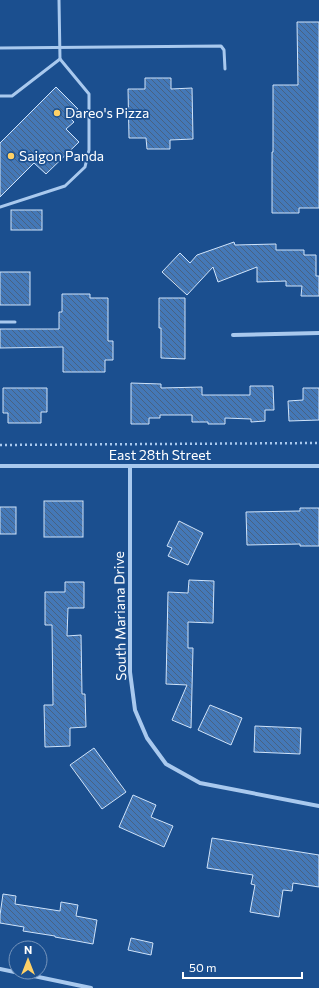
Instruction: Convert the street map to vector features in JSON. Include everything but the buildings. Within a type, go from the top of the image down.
[{"type":"street","points":[[233,335],[319,333]]},
{"type":"street","name":"East 28th Street","points":[[0,466],[319,466]]},
{"type":"street","name":"South Mariana Drive","points":[[130,467],[130,672],[135,710],[147,738],[166,764],[200,783],[319,806]]},
{"type":"street","points":[[0,969],[90,988]]},
{"type":"lane","points":[[0,207],[65,186],[85,167],[89,150],[89,94],[60,59],[59,0]]},
{"type":"lane","points":[[0,48],[221,46],[224,50],[225,69]]},
{"type":"lane","points":[[0,96],[12,96],[60,59]]},
{"type":"lane","points":[[0,322],[15,322]]},
{"type":"path","points":[[0,445],[319,443]]},
{"type":"place","name":"Dareo's Pizza","points":[[57,113]]},
{"type":"place","name":"Saigon Panda","points":[[11,156]]}]
